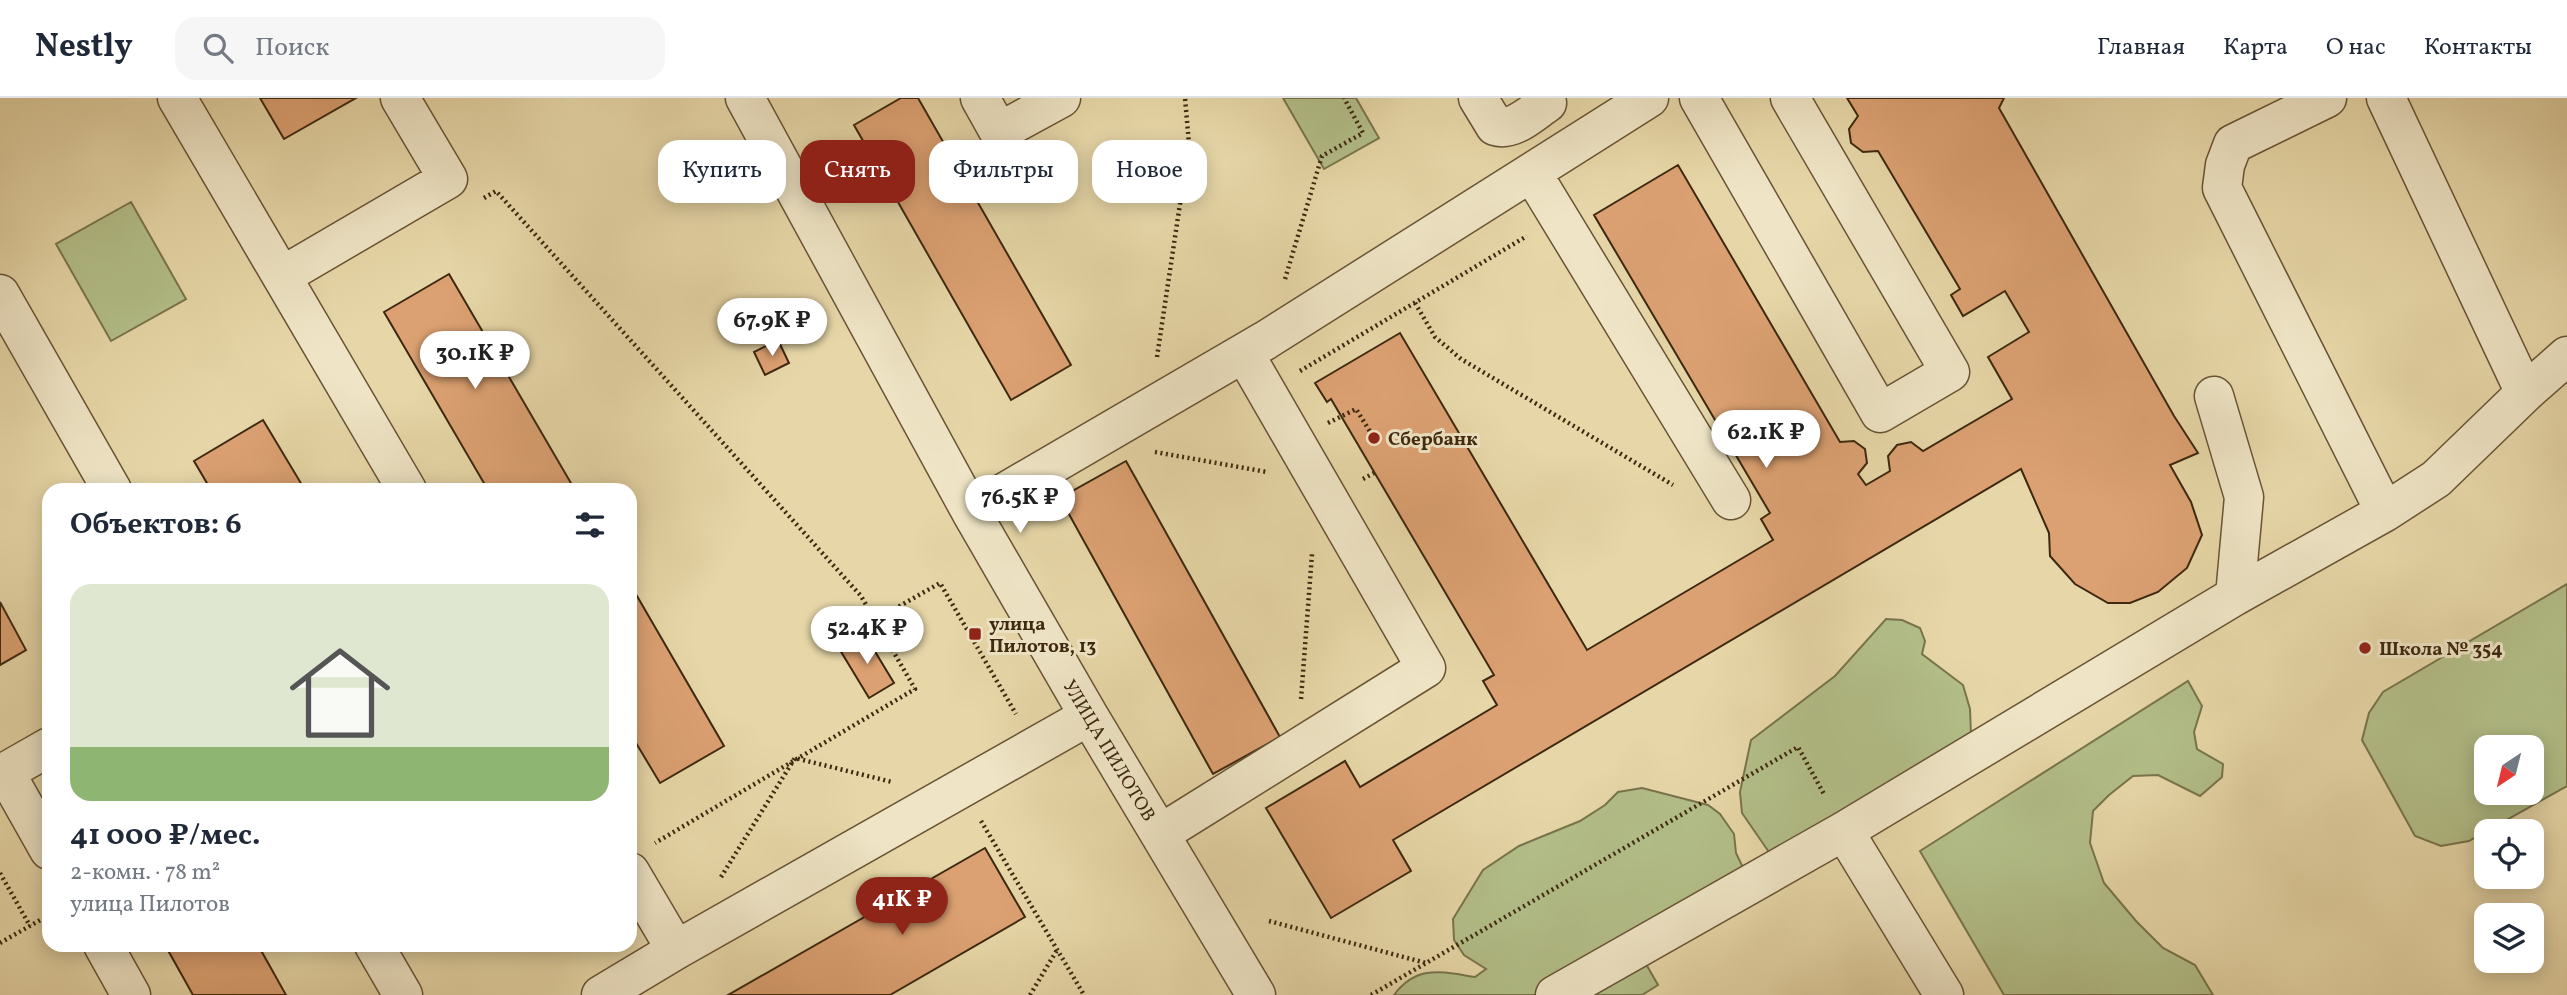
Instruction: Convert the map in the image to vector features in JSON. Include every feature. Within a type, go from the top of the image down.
[{"type":"street","points":[[177,98],[403,483]]},
{"type":"street","points":[[282,276],[448,179],[400,98]]},
{"type":"street","name":"УЛИЦА ПИЛОТОВ","points":[[745,98],[971,512],[1256,995]]},
{"type":"street","points":[[980,98],[999,132],[1061,98]]},
{"type":"street","points":[[1478,98],[1495,126],[1503,128],[1511,127],[1551,101],[1573,146]]},
{"type":"street","points":[[971,512],[1244,353],[1649,98]]},
{"type":"street","points":[[1699,98],[1880,413],[1950,372],[1790,98]]},
{"type":"street","points":[[2327,98],[2233,144],[2225,165],[2222,188],[2385,512]]},
{"type":"street","points":[[2386,98],[2525,393]]},
{"type":"street","points":[[1532,173],[1731,500]]},
{"type":"street","points":[[0,294],[108,483]]},
{"type":"street","points":[[1160,834],[1426,668],[1244,353]]},
{"type":"street","points":[[1555,995],[1844,831],[2235,596],[2385,512],[2436,479],[2567,356]]},
{"type":"street","points":[[2214,396],[2244,497],[2235,596]]},
{"type":"street","points":[[601,995],[1089,716]]},
{"type":"street","points":[[42,751],[2,774],[42,839]]},
{"type":"street","points":[[1844,831],[1944,995]]},
{"type":"street","points":[[637,884],[676,950]]},
{"type":"street","points":[[107,952],[131,995]]},
{"type":"street","points":[[378,952],[402,995]]},
{"type":"path","points":[[1156,359],[1189,144],[1185,98]]},
{"type":"path","points":[[1281,292],[1322,156],[1363,133],[1343,98]]},
{"type":"path","points":[[472,204],[496,191],[861,596],[915,689],[654,843]]},
{"type":"path","points":[[1266,391],[1559,217]]},
{"type":"path","points":[[1415,303],[1435,337],[1461,359],[1690,495],[1731,500]]},
{"type":"path","points":[[1295,442],[1356,408],[1374,438]]},
{"type":"path","points":[[1150,451],[1269,473]]},
{"type":"path","points":[[1300,713],[1313,547]]},
{"type":"path","points":[[875,620],[940,583],[1035,747]]},
{"type":"path","points":[[1371,995],[1798,747],[1844,831]]},
{"type":"path","points":[[795,758],[898,784]]},
{"type":"path","points":[[715,886],[795,758]]},
{"type":"path","points":[[979,819],[1084,995]]},
{"type":"path","points":[[0,873],[30,926]]},
{"type":"path","points":[[0,943],[42,919]]},
{"type":"path","points":[[1269,921],[1427,963]]},
{"type":"path","points":[[1030,995],[1058,950]]},
{"type":"green space","points":[[1283,98],[1356,98],[1379,138],[1324,169]]},
{"type":"green space","points":[[131,202],[186,299],[111,341],[56,244]]},
{"type":"green space","points":[[2567,584],[2567,786],[2544,799],[2544,735],[2474,735],[2474,805],[2533,805],[2508,819],[2474,819],[2474,838],[2441,846],[2415,836],[2362,740],[2369,713],[2383,692]]},
{"type":"green space","points":[[1886,619],[1902,620],[1920,628],[1925,641],[1922,654],[1963,685],[1970,709],[1971,736],[1775,861],[1742,813],[1740,792],[1751,740],[1835,676]]},
{"type":"green space","points":[[2188,681],[2202,706],[2194,732],[2197,749],[2223,764],[2222,777],[2200,796],[2158,775],[2133,776],[2093,811],[2090,843],[2104,883],[2163,948],[2195,965],[2213,995],[2004,995],[1920,851]]},
{"type":"green space","points":[[1642,788],[1708,805],[1720,814],[1734,834],[1736,853],[1747,876],[1538,995],[1394,995],[1412,978],[1421,974],[1441,972],[1475,977],[1486,969],[1464,955],[1454,940],[1453,919],[1483,870],[1519,846],[1580,821],[1605,805],[1618,792]]},
{"type":"green space","points":[[1646,964],[1658,985],[1642,995],[1569,995]]},
{"type":"building","points":[[260,98],[356,98],[284,139]]},
{"type":"building","points":[[901,98],[918,98],[942,140],[929,140],[929,203],[978,203],[1071,365],[1011,400],[899,203],[915,203],[915,140],[863,140],[854,125]]},
{"type":"building","points":[[1847,98],[2004,98],[1999,108],[2174,416],[2198,453],[2170,465],[2191,502],[2202,535],[2187,568],[2158,592],[2130,603],[2108,603],[2075,584],[2050,556],[2049,533],[2021,469],[1393,840],[1411,871],[1331,918],[1266,808],[1345,761],[1360,787],[1497,705],[1483,681],[1494,675],[1331,399],[1327,402],[1315,383],[1400,333],[1587,650],[1773,540],[1761,519],[1770,513],[1594,215],[1678,165],[1840,442],[1854,441],[1865,449],[1867,463],[1858,474],[1866,485],[1890,471],[1888,456],[1897,445],[1911,442],[1923,451],[2012,399],[1988,357],[2029,332],[2005,291],[1963,316],[1951,295],[1960,289],[1878,151],[1863,152],[1851,143],[1849,129],[1858,116]]},
{"type":"building","points":[[449,274],[571,483],[484,483],[384,312]]},
{"type":"building","points":[[778,340],[789,363],[765,375],[754,352]]},
{"type":"building","points":[[263,420],[301,483],[207,483],[194,461]]},
{"type":"building","points":[[1126,461],[1280,737],[1213,774],[1060,498]]},
{"type":"building","points":[[637,596],[724,746],[660,783],[637,745]]},
{"type":"building","points":[[0,602],[26,650],[0,665]]},
{"type":"building","points":[[865,635],[894,683],[869,698],[840,650]]},
{"type":"building","points":[[985,848],[1025,917],[890,995],[728,995]]},
{"type":"building","points":[[169,952],[262,952],[286,995],[193,995]]},
{"type":"place","name":"Сбербанк","points":[[1374,438]]},
{"type":"place","name":"улица Пилотов, 13","points":[[975,634]]},
{"type":"place","name":"Школа № 354","points":[[2365,648]]}]
